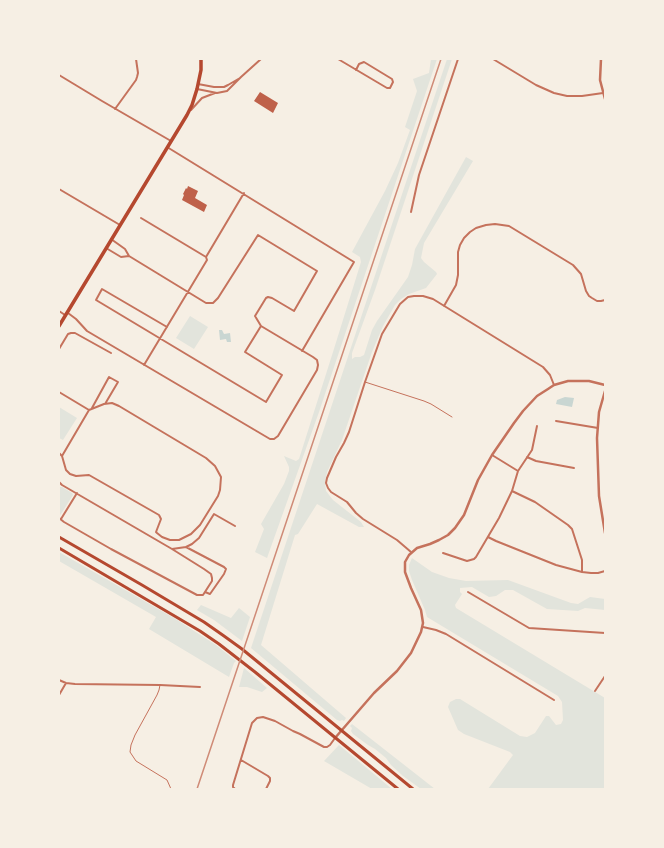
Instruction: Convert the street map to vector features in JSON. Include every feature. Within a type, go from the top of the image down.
[{"type":"main road","points":[[59,326],[187,115],[198,86],[201,70],[201,59]]},
{"type":"main road","points":[[59,537],[154,592],[204,622],[224,636],[247,653],[413,789]]},
{"type":"main road","points":[[59,548],[200,631],[255,672],[398,789]]},
{"type":"street","points":[[116,109],[136,80],[138,74],[136,59]]},
{"type":"street","points":[[198,86],[224,87],[241,77],[262,59]]},
{"type":"street","points":[[338,59],[356,70],[387,88],[390,88],[393,82],[392,79],[364,62],[359,64],[356,70]]},
{"type":"street","points":[[411,212],[419,175],[458,59]]},
{"type":"street","points":[[492,59],[536,85],[554,93],[567,96],[582,96],[603,93]]},
{"type":"street","points":[[601,59],[600,80],[605,99]]},
{"type":"street","points":[[59,75],[171,141]]},
{"type":"street","points":[[187,115],[202,98],[217,92],[227,91],[241,77]]},
{"type":"street","points":[[198,86],[217,92]]},
{"type":"street","points":[[167,147],[354,262],[302,350]]},
{"type":"street","points":[[59,189],[120,225]]},
{"type":"street","points":[[144,364],[207,260],[206,257],[244,194]]},
{"type":"street","points":[[141,218],[206,257]]},
{"type":"street","points":[[444,306],[456,285],[458,274],[458,252],[464,238],[476,228],[495,224],[509,226],[573,265],[580,274],[586,291],[590,296],[597,301],[605,300]]},
{"type":"street","points":[[59,311],[76,319],[87,331],[267,438],[274,439],[278,436],[318,370],[318,365],[313,357],[261,326],[255,316],[268,297],[294,311],[317,271],[258,235],[224,291],[213,303],[206,303],[129,256],[125,249],[111,239]]},
{"type":"street","points":[[106,248],[121,257],[129,256]]},
{"type":"street","points":[[166,327],[102,289],[96,300],[266,402],[282,375],[245,352],[261,326]]},
{"type":"street","points":[[411,552],[397,540],[363,519],[347,502],[335,495],[327,486],[327,478],[349,432],[382,334],[400,304],[408,298],[419,296],[428,297],[543,367],[550,375],[554,385]]},
{"type":"street","points":[[59,349],[68,334],[75,333],[111,353]]},
{"type":"street","points":[[62,456],[109,377],[118,382],[105,404]]},
{"type":"street","points":[[235,789],[233,785],[254,720],[257,718],[263,718],[275,721],[324,747],[327,747],[374,693],[405,661],[418,640],[423,627],[423,616],[404,572],[405,562],[411,552],[417,548],[439,540],[448,535],[455,528],[464,515],[478,480],[492,455],[523,411],[537,396],[554,385],[568,381],[582,380],[598,382],[605,385]]},
{"type":"street","points":[[605,391],[601,404],[598,428],[599,496],[605,533]]},
{"type":"street","points":[[59,392],[90,410]]},
{"type":"street","points":[[59,453],[62,456],[66,470],[70,474],[76,476],[89,475],[159,516],[161,519],[156,530],[162,537],[170,540],[179,540],[191,534],[200,525],[218,496],[220,490],[221,477],[215,466],[208,460],[119,406],[112,403],[90,410]]},
{"type":"street","points":[[556,421],[598,428]]},
{"type":"street","points":[[443,553],[467,561],[474,560],[499,518],[512,491],[518,471],[532,450],[537,426]]},
{"type":"street","points":[[492,455],[518,471]]},
{"type":"street","points":[[527,457],[536,461],[574,468]]},
{"type":"street","points":[[59,482],[211,574],[212,580],[203,595],[197,595],[111,549],[60,519],[77,493]]},
{"type":"street","points":[[512,491],[534,502],[572,529],[582,560],[582,572]]},
{"type":"street","points":[[172,549],[186,547],[192,544],[199,538],[214,514],[235,526]]},
{"type":"street","points":[[488,537],[556,565],[582,572],[598,573],[605,571]]},
{"type":"street","points":[[186,547],[226,569],[210,594],[205,592]]},
{"type":"street","points":[[468,592],[529,628],[605,633]]},
{"type":"street","points":[[423,627],[446,634],[554,700]]},
{"type":"street","points":[[595,692],[605,676]]},
{"type":"street","points":[[59,680],[66,683],[85,684],[200,687]]},
{"type":"street","points":[[59,696],[66,683]]},
{"type":"street","points":[[241,760],[270,778],[266,789]]},
{"type":"lane","points":[[365,382],[424,401],[452,418]]},
{"type":"lane","points":[[160,685],[157,695],[135,735],[130,752],[136,761],[167,780],[171,789]]},
{"type":"shaded area","points":[[431,59],[437,59],[319,412],[267,558],[255,552],[264,529],[261,524],[284,484],[289,471],[289,467],[284,456],[296,461],[299,459],[361,262],[360,257],[352,252],[385,191],[398,163],[410,130],[405,127],[417,91],[413,79],[429,73]]},
{"type":"shaded area","points":[[447,59],[452,59],[375,290],[352,353],[352,359],[364,355],[372,330],[408,277],[415,249],[466,157],[473,161],[424,243],[421,258],[437,274],[426,288],[409,294],[401,299],[395,305],[383,326],[372,352],[342,440],[327,472],[325,482],[326,491],[333,500],[361,522],[364,527],[359,527],[317,504],[298,534],[295,535],[261,645],[346,718],[344,721],[340,721],[251,648]]},
{"type":"shaded area","points":[[190,316],[208,327],[194,349],[176,338]]},
{"type":"shaded area","points":[[219,330],[222,330],[224,334],[230,333],[231,342],[227,342],[226,339],[220,340]]},
{"type":"shaded area","points":[[565,397],[574,398],[572,407],[556,404],[557,400]]},
{"type":"shaded area","points":[[59,407],[77,418],[63,440],[59,438]]},
{"type":"shaded area","points":[[59,487],[62,487],[73,495],[60,515]]},
{"type":"shaded area","points":[[59,552],[174,618],[216,645],[236,661],[229,677],[149,629],[156,617],[59,561]]},
{"type":"shaded area","points":[[412,558],[432,572],[449,578],[466,581],[508,580],[571,603],[578,604],[590,597],[605,599],[605,610],[585,608],[578,611],[547,609],[513,590],[505,590],[496,596],[489,597],[472,587],[460,588],[460,592],[462,594],[455,605],[456,608],[605,698],[605,789],[488,789],[513,755],[510,752],[464,734],[458,730],[448,707],[450,702],[460,699],[520,736],[527,737],[535,733],[546,716],[549,716],[556,725],[561,724],[563,720],[562,702],[558,696],[427,617],[409,571],[409,565]]},
{"type":"shaded area","points":[[201,605],[231,618],[239,608],[250,617],[242,641],[214,620],[197,610]]},
{"type":"shaded area","points":[[244,668],[267,688],[262,692],[247,687],[239,687]]},
{"type":"shaded area","points":[[352,724],[435,789],[421,789],[403,776],[386,758],[353,734],[350,726]]},
{"type":"shaded area","points":[[339,745],[392,789],[372,789],[324,761]]},
{"type":"building","points":[[260,92],[278,103],[273,113],[254,101]]},
{"type":"building","points":[[188,186],[198,191],[195,198],[207,205],[204,212],[182,200],[183,194]]},
{"type":"railway","points":[[197,789],[441,59]]}]
